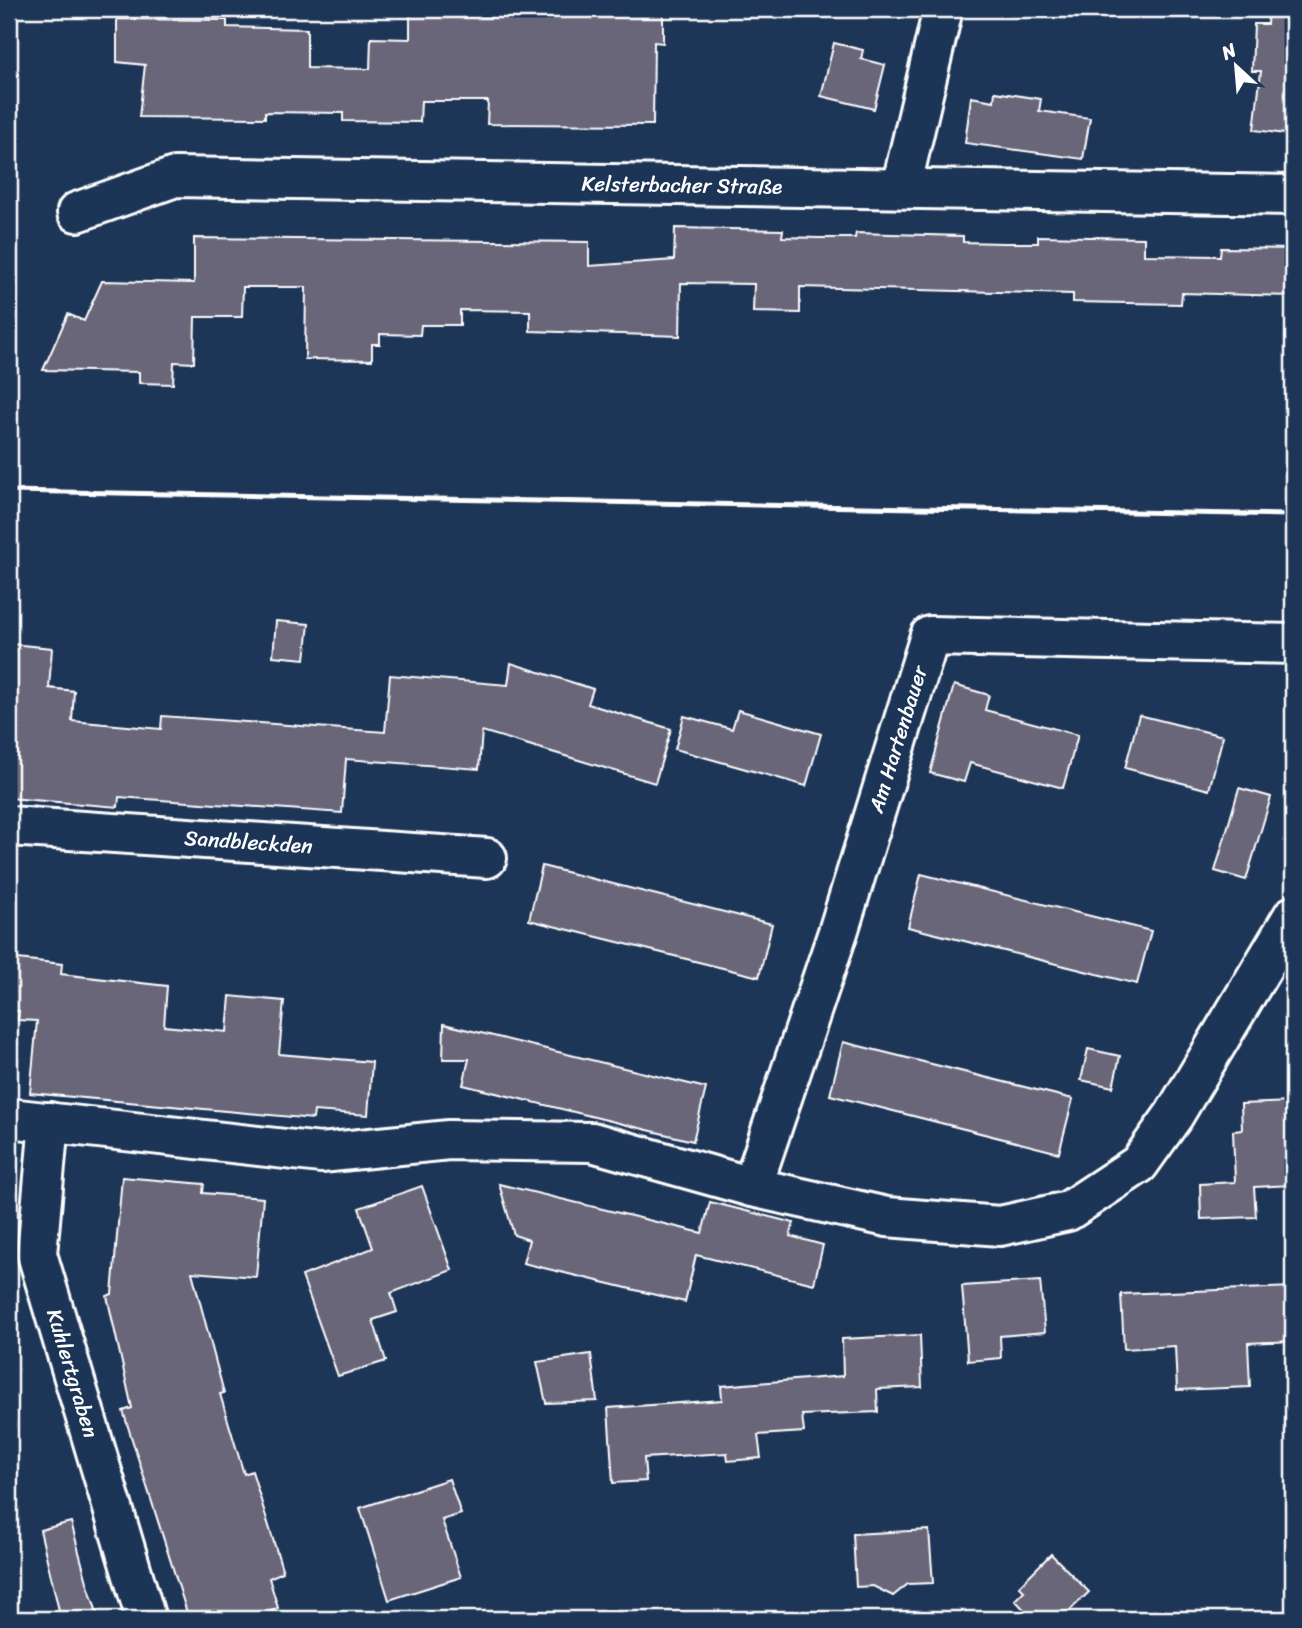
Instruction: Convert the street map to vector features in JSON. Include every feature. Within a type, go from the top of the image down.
[{"type":"street","points":[[901,188],[943,9]]},
{"type":"street","name":"Kelsterbacher Straße","points":[[77,212],[175,177],[1293,195]]},
{"type":"street","name":"Am Hartenbauer","points":[[752,1187],[838,932],[930,636],[1293,643]]},
{"type":"street","name":"Sandbleckden","points":[[9,826],[487,858]]},
{"type":"street","points":[[9,1118],[321,1153],[449,1140],[592,1142],[752,1187],[919,1221],[1000,1226],[1068,1211],[1139,1164],[1174,1115],[1293,916]]},
{"type":"street","name":"Kuhlertgraben","points":[[49,1122],[37,1254],[146,1619]]},
{"type":"building","points":[[410,9],[472,9],[472,16],[556,18],[556,9],[663,9],[663,43],[654,42],[653,125],[487,124],[488,101],[421,101],[420,122],[343,121],[343,113],[265,112],[265,118],[139,117],[145,65],[117,62],[117,19],[227,20],[227,27],[307,29],[307,68],[370,69],[371,38],[410,39]]},
{"type":"building","points":[[1268,9],[1293,9],[1293,135],[1254,130],[1261,71],[1252,71],[1254,24],[1267,24]]},
{"type":"building","points":[[834,43],[863,50],[861,59],[885,65],[874,109],[821,96]]},
{"type":"building","points":[[995,92],[1041,99],[1039,111],[1090,118],[1083,159],[965,143],[971,97],[994,101]]},
{"type":"building","points":[[675,228],[783,230],[782,237],[855,238],[856,233],[963,236],[963,242],[1002,243],[1038,243],[1038,236],[1144,238],[1144,255],[1220,256],[1221,248],[1293,249],[1293,296],[1182,293],[1181,304],[1073,302],[1073,294],[800,287],[800,313],[753,312],[754,284],[681,283],[680,336],[530,331],[530,311],[460,310],[460,325],[421,325],[420,335],[380,334],[380,344],[372,344],[372,360],[305,359],[306,287],[243,287],[242,317],[195,317],[194,363],[174,362],[173,384],[139,383],[139,372],[43,370],[68,314],[84,321],[102,281],[194,283],[194,238],[589,242],[589,266],[674,260]]},
{"type":"building","points":[[276,621],[309,624],[305,659],[273,656]]},
{"type":"building","points":[[11,644],[52,648],[49,688],[74,691],[72,721],[161,729],[162,716],[385,732],[390,675],[508,685],[511,663],[593,689],[588,704],[671,729],[655,783],[482,731],[479,769],[346,759],[342,813],[119,797],[118,807],[9,798]]},
{"type":"building","points":[[954,685],[989,695],[985,710],[1078,735],[1063,788],[970,763],[964,782],[930,773]]},
{"type":"building","points":[[738,710],[821,734],[806,786],[675,749],[684,716],[732,729]]},
{"type":"building","points":[[1139,715],[1223,736],[1209,790],[1125,768]]},
{"type":"building","points":[[1239,788],[1271,797],[1246,880],[1215,871]]},
{"type":"building","points":[[542,866],[772,924],[759,977],[529,920]]},
{"type":"building","points":[[921,874],[1151,931],[1137,984],[908,927]]},
{"type":"building","points":[[9,958],[62,964],[61,974],[167,986],[164,1026],[227,1032],[230,996],[284,1001],[279,1054],[372,1062],[368,1115],[314,1111],[313,1119],[30,1093],[37,1021],[18,1020],[19,1011],[9,1010]]},
{"type":"building","points":[[444,1024],[706,1088],[693,1141],[463,1085],[469,1059],[443,1059]]},
{"type":"building","points":[[843,1042],[1073,1099],[1059,1153],[830,1095]]},
{"type":"building","points":[[1088,1049],[1120,1056],[1113,1087],[1081,1080]]},
{"type":"building","points":[[1290,1102],[1293,1185],[1254,1187],[1256,1217],[1201,1219],[1200,1184],[1235,1182],[1233,1131],[1242,1130],[1241,1104]]},
{"type":"building","points":[[122,1177],[204,1184],[203,1193],[263,1198],[256,1277],[192,1272],[224,1393],[220,1394],[244,1474],[252,1471],[283,1572],[269,1578],[278,1608],[271,1611],[274,1619],[189,1619],[123,1411],[132,1408],[107,1296],[112,1294]]},
{"type":"building","points":[[499,1184],[702,1233],[710,1202],[794,1223],[790,1236],[823,1245],[814,1284],[696,1255],[685,1302],[523,1263],[529,1240],[514,1235]]},
{"type":"building","points":[[422,1186],[452,1270],[391,1293],[397,1312],[373,1320],[386,1361],[338,1376],[302,1276],[373,1248],[359,1208]]},
{"type":"building","points":[[1040,1281],[1045,1332],[1000,1336],[1001,1358],[968,1361],[962,1286]]},
{"type":"building","points":[[1293,1287],[1293,1341],[1248,1343],[1250,1387],[1177,1390],[1175,1346],[1124,1349],[1121,1294]]},
{"type":"building","points":[[920,1335],[922,1387],[877,1389],[878,1412],[802,1415],[804,1432],[758,1435],[761,1458],[728,1461],[727,1453],[644,1458],[646,1481],[613,1483],[608,1408],[722,1400],[721,1386],[843,1376],[842,1339]]},
{"type":"building","points":[[591,1354],[597,1401],[546,1403],[537,1362]]},
{"type":"building","points":[[449,1479],[461,1514],[442,1520],[461,1577],[389,1600],[360,1508]]},
{"type":"building","points":[[71,1522],[99,1619],[61,1619],[40,1530]]},
{"type":"building","points":[[929,1530],[933,1583],[908,1584],[893,1596],[873,1586],[856,1587],[853,1534]]},
{"type":"building","points":[[1051,1554],[1089,1592],[1061,1619],[1033,1619],[1015,1600],[1024,1591],[1019,1586]]},
{"type":"railway","points":[[9,491],[1293,515]]}]
